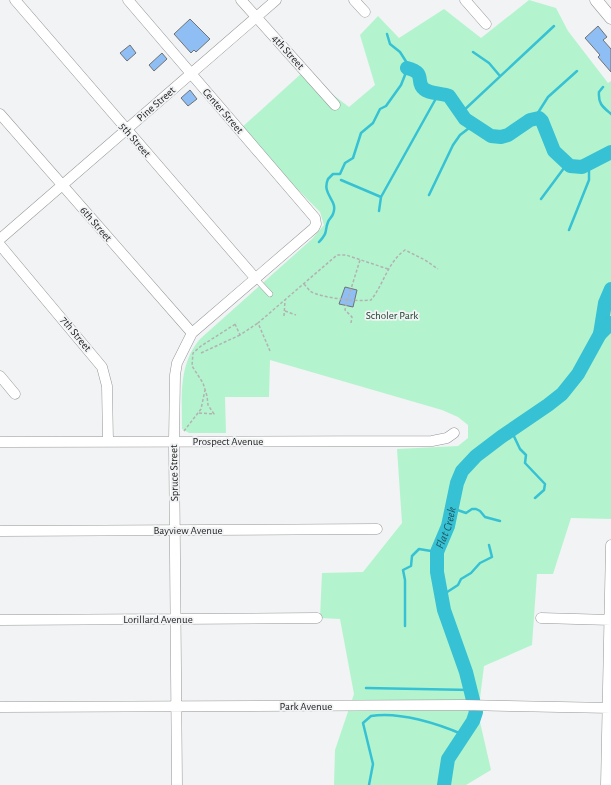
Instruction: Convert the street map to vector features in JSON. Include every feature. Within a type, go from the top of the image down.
[{"type":"street","name":"5th Street","points":[[15,0],[256,279]]},
{"type":"street","name":"Center Street","points":[[128,0],[315,218],[316,222]]},
{"type":"street","name":"4th Street","points":[[241,0],[335,105]]},
{"type":"street","name":"Pine Street","points":[[0,239],[276,0]]},
{"type":"street","points":[[354,0],[365,12]]},
{"type":"street","points":[[465,0],[486,24]]},
{"type":"street","points":[[596,0],[611,18]]},
{"type":"street","name":"6th Street","points":[[0,114],[192,333]]},
{"type":"street","name":"Spruce Street","points":[[177,785],[174,441],[175,375],[180,353],[192,333],[314,228],[316,222]]},
{"type":"street","name":"7th Street","points":[[0,245],[102,367],[107,386],[108,442]]},
{"type":"street","points":[[0,376],[15,394]]},
{"type":"street","name":"Prospect Avenue","points":[[0,442],[432,441],[446,438],[454,433]]},
{"type":"street","name":"Bayview Avenue","points":[[0,531],[377,529]]},
{"type":"street","points":[[606,785],[609,708],[611,544]]},
{"type":"street","name":"Lorillard Avenue","points":[[0,620],[317,618]]},
{"type":"street","points":[[541,618],[610,620]]},
{"type":"street","name":"Park Avenue","points":[[0,708],[463,705],[609,708]]},
{"type":"lane","points":[[256,279],[270,294]]},
{"type":"path","points":[[304,284],[310,291],[341,300],[363,302],[371,300],[378,292],[388,269],[397,256],[405,250],[425,260],[438,269]]},
{"type":"path","points":[[201,353],[240,335],[258,323],[337,255],[360,260],[388,269]]},
{"type":"path","points":[[351,322],[352,317],[345,310],[360,260]]},
{"type":"path","points":[[284,316],[285,300]]},
{"type":"path","points":[[285,311],[296,315]]},
{"type":"path","points":[[174,441],[199,414],[202,405],[204,390],[203,383],[192,366],[193,353],[201,346],[237,323]]},
{"type":"path","points":[[258,323],[270,351]]},
{"type":"path","points":[[235,324],[240,335]]},
{"type":"path","points":[[199,414],[214,414],[208,405],[207,396],[204,390]]},
{"type":"path","points":[[202,405],[208,405]]},
{"type":"green space","name":"Scholer Park","points":[[529,0],[556,8],[568,31],[608,83],[611,81],[611,519],[571,518],[553,574],[537,574],[532,645],[484,666],[480,698],[480,722],[491,770],[466,785],[334,785],[335,750],[354,694],[340,619],[320,618],[322,573],[363,572],[402,523],[397,449],[458,446],[468,438],[468,425],[458,417],[442,410],[270,360],[269,397],[225,397],[226,433],[189,433],[182,429],[183,382],[188,360],[193,349],[200,339],[312,239],[324,225],[320,212],[239,130],[303,72],[349,107],[375,85],[360,35],[378,16],[399,38],[444,9],[481,38]]},
{"type":"building","points":[[190,19],[210,39],[196,52],[194,50],[191,53],[174,34]]},
{"type":"building","points":[[598,26],[607,37],[603,40],[611,49],[611,72],[598,57],[600,55],[585,38]]},
{"type":"building","points":[[130,45],[136,53],[127,61],[120,53]]},
{"type":"building","points":[[162,53],[167,59],[154,71],[149,65]]},
{"type":"building","points":[[190,90],[197,99],[188,106],[181,98]]},
{"type":"building","points":[[345,287],[357,290],[353,307],[339,304]]},
{"type":"waterway","points":[[461,113],[554,26]]},
{"type":"waterway","points":[[319,242],[325,233],[334,209],[334,205],[326,185],[328,179],[333,174],[340,174],[345,163],[353,158],[361,133],[373,123],[380,109],[386,106],[401,85],[405,75],[407,63],[400,52],[390,44],[387,34]]},
{"type":"waterway","points":[[473,52],[489,63],[500,76]]},
{"type":"waterway","points":[[407,68],[417,72],[420,78],[420,83],[424,89],[429,92],[449,96],[465,119],[491,136],[501,137],[508,135],[530,120],[539,118],[542,121],[554,151],[570,166],[582,167],[611,152]]},
{"type":"waterway","points":[[534,119],[548,97],[577,71]]},
{"type":"waterway","points":[[603,87],[599,92],[599,100],[603,107],[611,114]]},
{"type":"waterway","points":[[379,211],[381,197],[439,93]]},
{"type":"waterway","points":[[429,195],[453,145],[460,135],[473,125]]},
{"type":"waterway","points":[[541,199],[567,164]]},
{"type":"waterway","points":[[569,230],[589,180],[589,171],[586,165]]},
{"type":"waterway","points":[[341,180],[381,197]]},
{"type":"waterway","points":[[600,334],[605,303],[611,289]]},
{"type":"waterway","name":"Flat Creek","points":[[444,785],[448,759],[473,721],[476,712],[466,672],[444,610],[437,572],[437,552],[448,526],[457,483],[462,471],[476,456],[562,394],[578,374],[600,334],[611,323]]},
{"type":"waterway","points":[[511,430],[520,449],[526,455],[525,463],[545,484],[544,490],[535,498]]},
{"type":"waterway","points":[[452,508],[466,513],[472,509],[476,509],[485,517],[500,521]]},
{"type":"waterway","points":[[441,596],[458,585],[461,579],[471,573],[480,563],[492,557],[489,545]]},
{"type":"waterway","points":[[405,626],[405,580],[403,570],[411,566],[412,556],[419,549],[437,552]]},
{"type":"waterway","points":[[366,688],[471,690]]},
{"type":"waterway","points":[[369,785],[373,764],[363,723],[371,716],[394,715],[406,717],[431,723],[464,735]]}]
